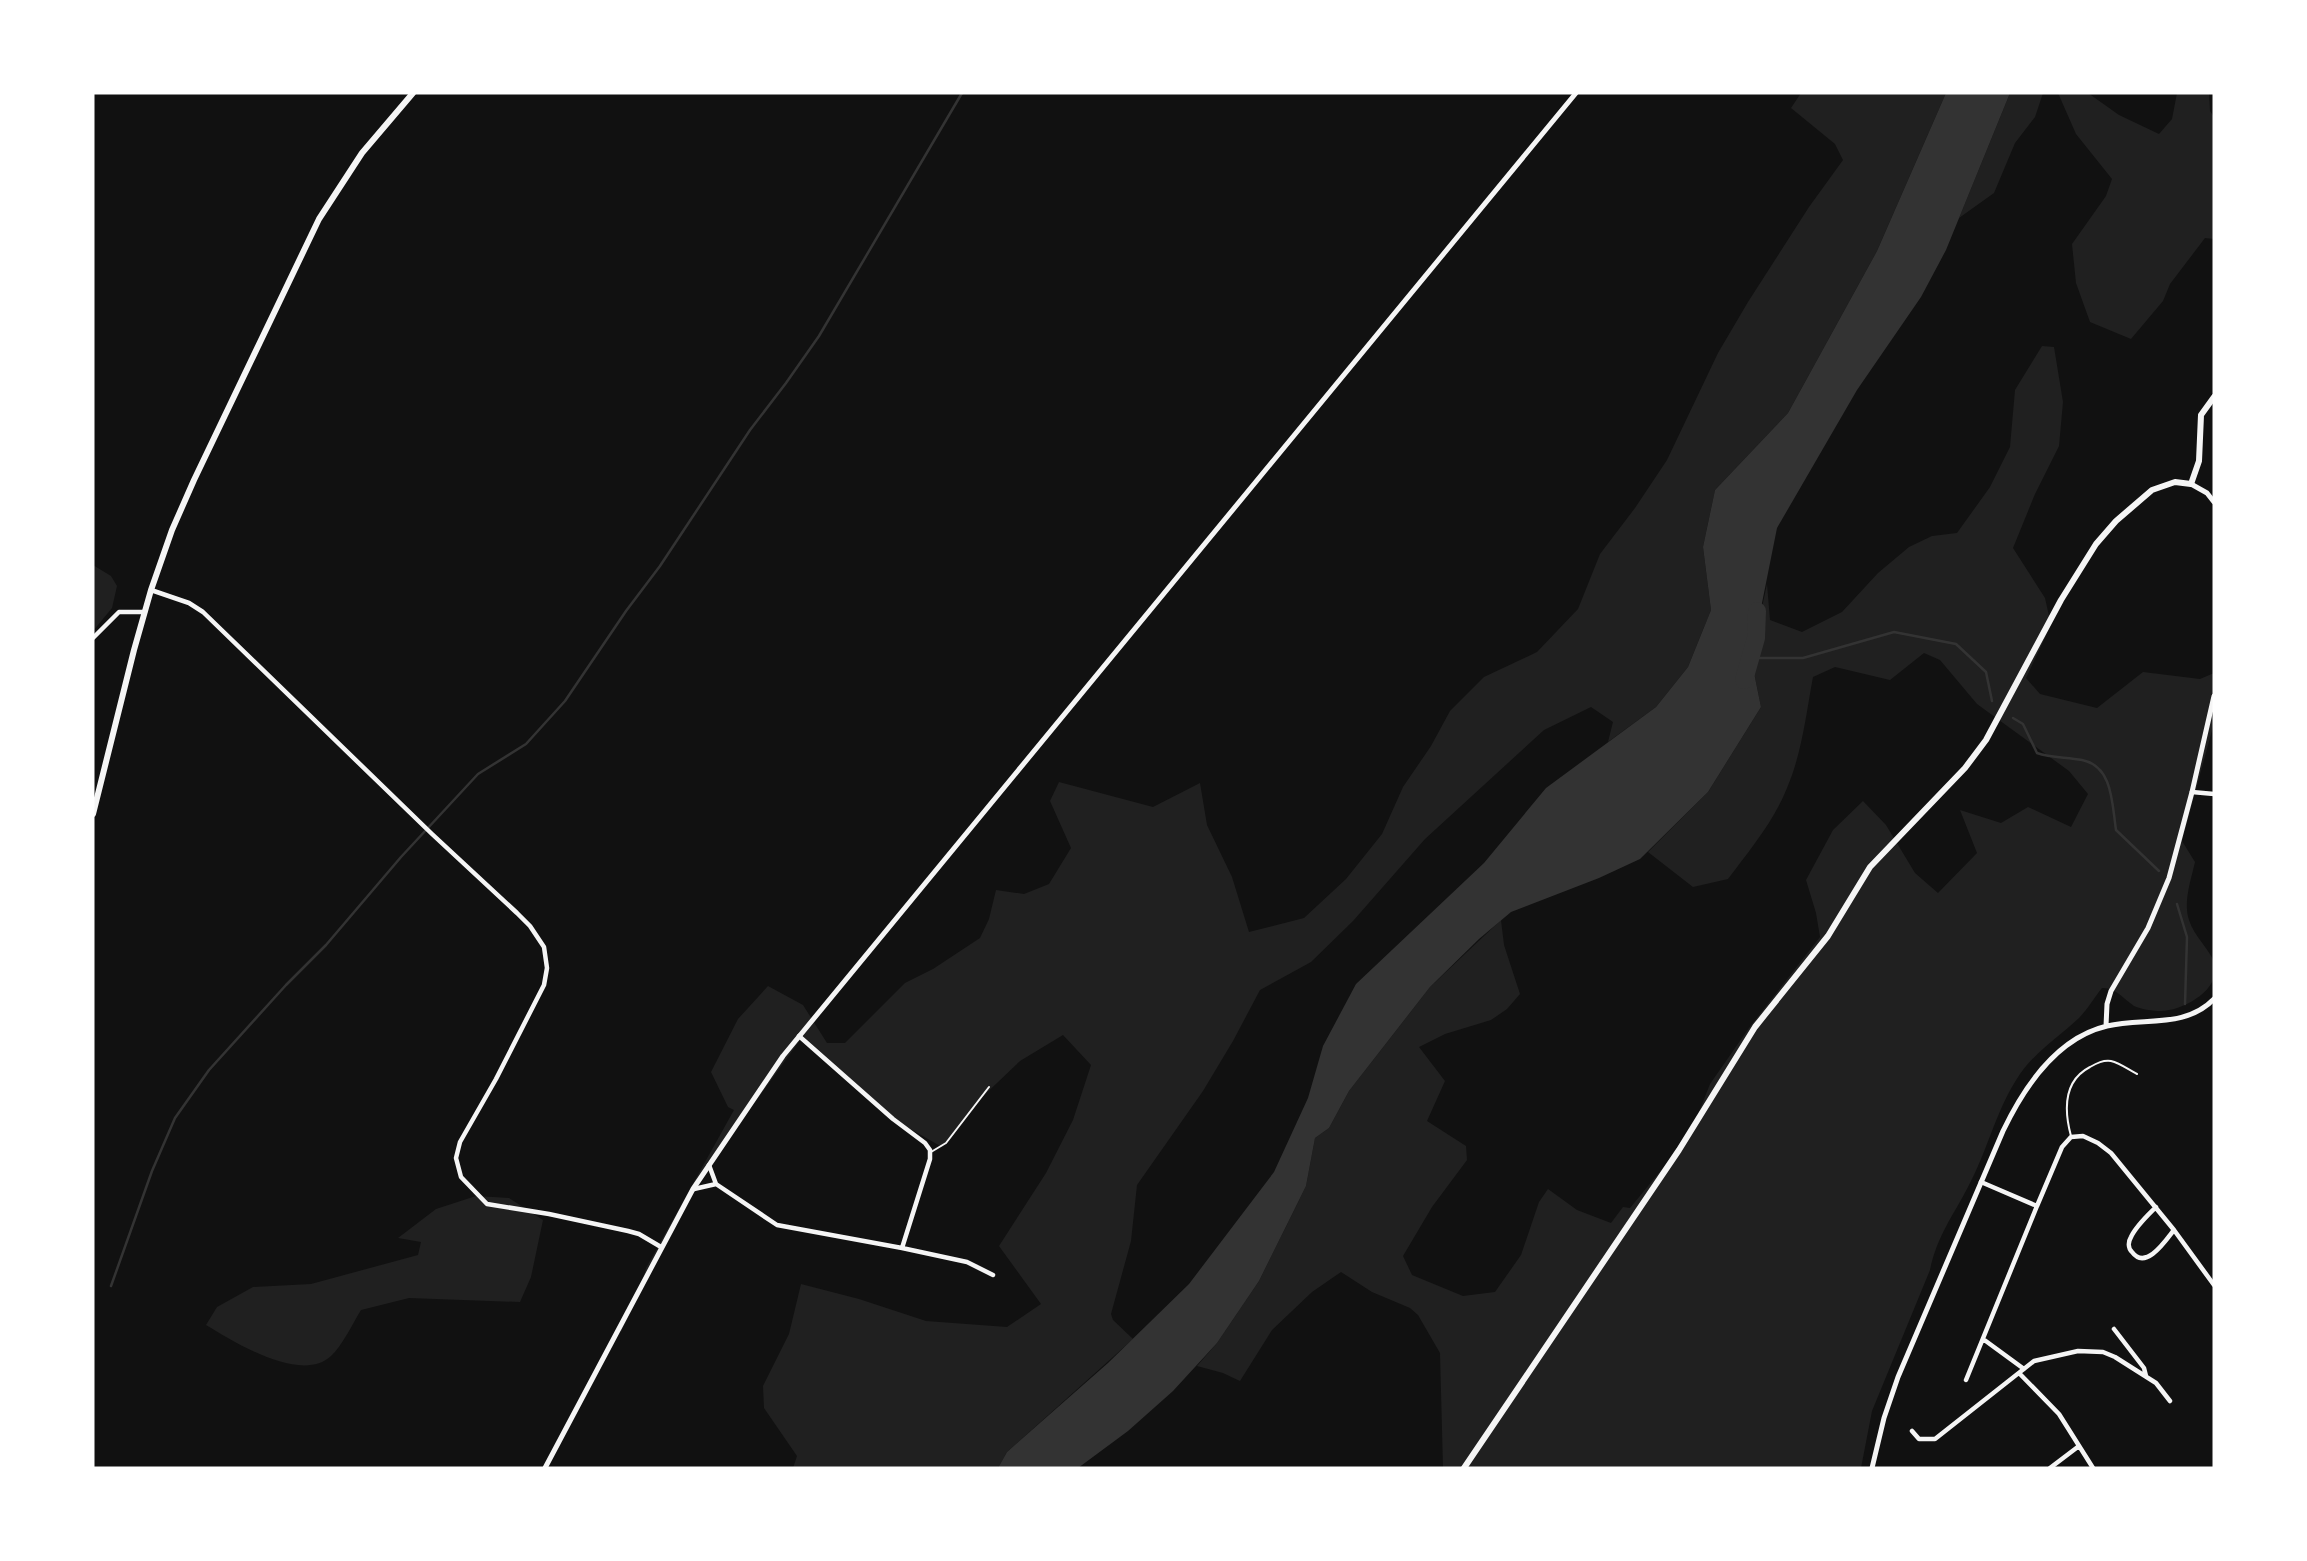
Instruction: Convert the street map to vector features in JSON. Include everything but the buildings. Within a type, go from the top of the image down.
[{"type":"main road","points":[[93,814],[151,590],[172,530],[194,480],[319,219],[362,153],[412,93]]},
{"type":"main road","points":[[1464,1468],[1679,1150],[1755,1027],[1828,936],[1870,867],[1965,768],[1986,740],[2061,600],[2096,544],[2116,521],[2152,490],[2175,482],[2191,484],[2199,461],[2201,415],[2214,397]]},
{"type":"street","points":[[545,1468],[693,1189],[768,1077],[1576,93]]},
{"type":"street","points":[[2191,484],[2207,493],[2214,502]]},
{"type":"street","points":[[151,590],[190,603],[203,612],[530,926],[544,947],[546,975],[540,994],[459,1145],[456,1158],[461,1177],[487,1204],[628,1231],[639,1234],[660,1247]]},
{"type":"street","points":[[93,638],[118,612],[145,612]]},
{"type":"street","points":[[2106,1026],[2107,1004],[2111,991],[2148,928],[2169,878],[2214,696]]},
{"type":"street","points":[[2192,792],[2214,794]]},
{"type":"street","points":[[1872,1468],[1884,1418],[1898,1377],[2011,1113],[2034,1078],[2067,1046],[2084,1035],[2106,1026],[2178,1019],[2200,1010],[2214,999]]},
{"type":"street","points":[[799,1036],[893,1119],[925,1143],[930,1152],[902,1248]]},
{"type":"street","points":[[1966,1380],[2062,1147],[2071,1137],[2083,1136],[2111,1153],[2174,1230],[2214,1285]]},
{"type":"street","points":[[709,1164],[710,1174],[716,1184],[777,1224],[967,1262],[993,1275]]},
{"type":"street","points":[[1981,1181],[2037,1206]]},
{"type":"street","points":[[693,1189],[716,1184]]},
{"type":"street","points":[[2156,1207],[2130,1239],[2129,1246],[2133,1254],[2140,1258],[2147,1257],[2174,1230]]},
{"type":"street","points":[[2114,1329],[2144,1368],[2146,1376]]},
{"type":"street","points":[[1983,1339],[2024,1368]]},
{"type":"street","points":[[1912,1431],[1919,1439],[1936,1438],[2024,1368],[2040,1359],[2069,1352],[2091,1350],[2115,1357],[2156,1383],[2170,1401]]},
{"type":"street","points":[[2019,1373],[2059,1414],[2093,1468]]},
{"type":"street","points":[[2050,1468],[2079,1446]]},
{"type":"lane","points":[[2071,1137],[2065,1108],[2070,1087],[2083,1070],[2108,1061],[2137,1074]]},
{"type":"lane","points":[[930,1152],[946,1143],[989,1087]]},
{"type":"shaded area","points":[[1801,93],[1946,93],[1877,251],[1788,413],[1715,490],[1703,547],[1711,610],[1688,667],[1656,707],[1608,742],[1613,722],[1591,707],[1544,730],[1425,839],[1353,921],[1311,962],[1260,990],[1203,1091],[1137,1185],[1131,1241],[1111,1314],[1113,1320],[1133,1339],[1007,1452],[998,1468],[793,1468],[797,1456],[764,1408],[763,1386],[789,1334],[801,1284],[926,1321],[1007,1327],[1041,1304],[999,1246],[1046,1173],[1073,1120],[1091,1065],[1063,1035],[1020,1061],[977,1102],[942,1147],[900,1123],[803,1036],[731,1135],[667,1233],[621,1332],[646,1268],[734,1110],[728,1107],[711,1072],[738,1019],[768,986],[803,1005],[827,1043],[845,1043],[905,983],[933,969],[980,938],[989,919],[996,890],[1024,894],[1049,884],[1071,848],[1050,801],[1059,782],[1153,807],[1200,783],[1207,825],[1232,877],[1249,932],[1304,918],[1346,879],[1382,834],[1403,787],[1431,746],[1450,711],[1484,677],[1537,652],[1578,609],[1600,554],[1667,460],[1718,353],[1748,302],[1809,207],[1843,160],[1835,144],[1791,108]]},
{"type":"shaded area","points":[[1946,93],[2010,93],[1946,250],[1921,297],[1857,390],[1777,528],[1751,658],[1761,707],[1708,792],[1640,859],[1511,912],[1430,987],[1349,1091],[1329,1128],[1315,1138],[1306,1186],[1259,1281],[1217,1343],[1173,1391],[1128,1431],[1078,1468],[998,1468],[1007,1452],[1108,1363],[1189,1284],[1274,1172],[1308,1098],[1323,1046],[1356,984],[1484,863],[1546,788],[1656,707],[1688,667],[1711,610],[1703,547],[1715,490],[1788,413],[1877,251]]},
{"type":"shaded area","points":[[2010,93],[2043,93],[2035,117],[2015,143],[1994,193],[1959,218]]},
{"type":"shaded area","points":[[2058,93],[2088,93],[2119,115],[2159,134],[2172,119],[2177,93],[2209,93],[2210,111],[2214,117],[2214,239],[2205,238],[2170,284],[2163,301],[2131,339],[2090,322],[2076,283],[2072,244],[2106,196],[2112,179],[2076,134]]},
{"type":"shaded area","points":[[2042,346],[2054,347],[2063,402],[2059,446],[2035,494],[2013,548],[2045,598],[2051,625],[2026,678],[2040,694],[2097,708],[2143,672],[2200,679],[2214,673],[2214,723],[2182,841],[2195,862],[2187,898],[2187,913],[2194,932],[2212,957],[2215,972],[2213,981],[2199,997],[2170,1010],[2154,1011],[2137,1007],[2115,991],[2102,988],[2079,1018],[2040,1051],[2020,1074],[2005,1101],[1975,1173],[1937,1247],[1872,1411],[1861,1468],[1443,1468],[1440,1353],[1418,1315],[1410,1308],[1372,1292],[1341,1272],[1312,1292],[1272,1330],[1240,1381],[1197,1366],[1217,1343],[1259,1281],[1306,1186],[1315,1138],[1329,1128],[1349,1091],[1430,987],[1501,920],[1504,945],[1520,994],[1507,1009],[1491,1020],[1445,1034],[1419,1047],[1445,1081],[1427,1121],[1466,1146],[1467,1160],[1432,1207],[1403,1256],[1412,1275],[1463,1296],[1495,1292],[1521,1255],[1539,1202],[1548,1189],[1577,1210],[1611,1223],[1623,1207],[1630,1208],[1667,1163],[1697,1117],[1710,1084],[1749,1028],[1820,937],[1806,880],[1833,830],[1863,801],[1886,825],[1915,873],[1938,893],[1977,853],[1960,810],[2001,823],[2028,807],[2071,827],[2088,794],[2069,771],[1977,704],[1940,660],[1924,653],[1890,680],[1835,667],[1813,677],[1800,747],[1782,800],[1728,879],[1693,887],[1648,852],[1708,792],[1761,707],[1751,658],[1767,584],[1770,620],[1802,632],[1842,612],[1878,573],[1909,547],[1932,536],[1957,533],[1990,487],[2010,447],[2015,390]]},
{"type":"shaded area","points":[[93,565],[111,576],[117,586],[112,608],[93,631]]},
{"type":"shaded area","points":[[476,1196],[509,1198],[543,1220],[531,1277],[520,1302],[409,1298],[361,1310],[331,1356],[318,1363],[303,1365],[286,1363],[250,1350],[206,1325],[217,1307],[253,1287],[311,1284],[418,1255],[421,1242],[398,1238],[436,1209]]},
{"type":"waterway","points":[[111,1286],[152,1171],[175,1118],[209,1070],[326,945],[401,857],[478,774],[526,744],[565,701],[660,566],[750,430],[819,336],[962,93]]},
{"type":"waterway","points":[[1744,680],[1756,638],[1757,611]]},
{"type":"waterway","points":[[1751,658],[1803,658],[1894,632],[1956,644],[1986,672],[1992,701]]},
{"type":"waterway","points":[[2013,718],[2023,724],[2037,753],[2082,760],[2100,770],[2112,798],[2116,830],[2159,871]]},
{"type":"waterway","points":[[2177,904],[2187,937],[2185,1004]]}]
